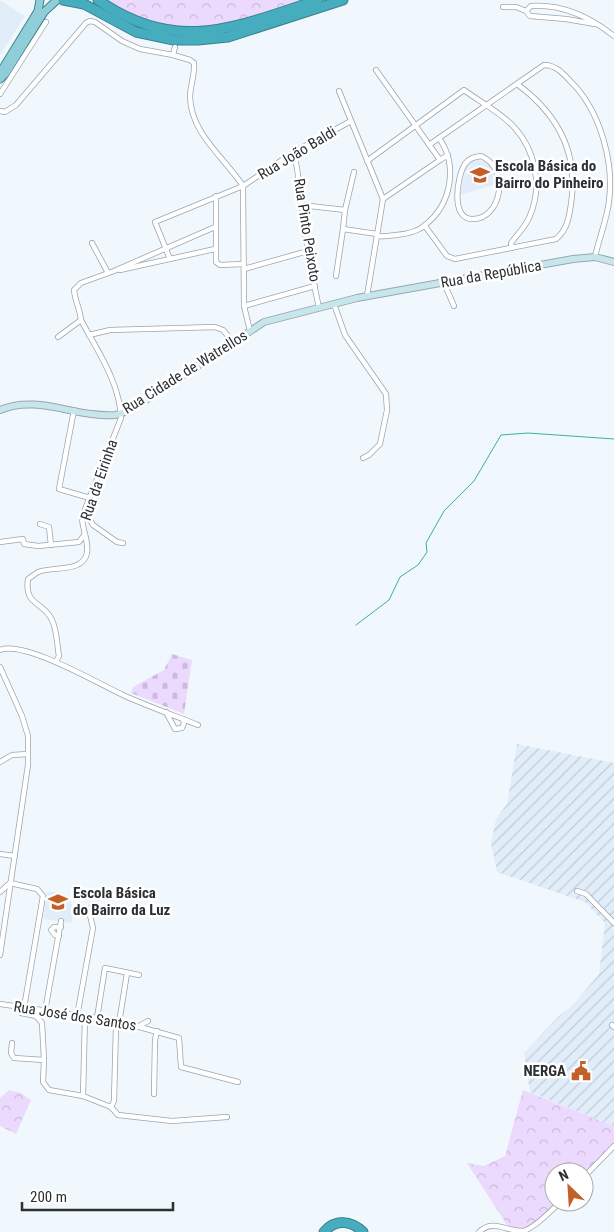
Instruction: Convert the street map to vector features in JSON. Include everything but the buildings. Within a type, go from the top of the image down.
[{"type":"highway","points":[[56,0],[84,4],[136,32],[174,40],[198,40],[228,37],[343,0]]},
{"type":"highway","points":[[98,0],[115,12],[148,26],[182,32],[218,30],[318,0]]},
{"type":"highway","points":[[324,1232],[335,1224],[343,1222],[351,1223],[363,1232]]},
{"type":"main road","points":[[0,73],[38,11],[40,0]]},
{"type":"main road","points":[[0,79],[6,73],[44,12],[56,0]]},
{"type":"street","points":[[526,11],[531,6],[544,5],[569,10],[614,36]]},
{"type":"street","points":[[503,7],[516,7],[526,11],[530,16],[596,24]]},
{"type":"street","points":[[0,111],[4,112],[16,105],[90,21],[95,22],[122,41],[140,49],[173,55],[194,63],[190,99],[194,116],[205,138],[243,186],[244,306],[250,331]]},
{"type":"street","points":[[0,94],[46,22]]},
{"type":"street","points":[[173,55],[175,47]]},
{"type":"street","points":[[429,145],[544,65],[551,65],[563,73],[577,88],[590,107],[600,130],[609,171],[610,199],[595,257]]},
{"type":"street","points":[[376,70],[440,160]]},
{"type":"street","points":[[425,226],[447,256],[455,259],[556,239],[562,234],[567,224],[574,185],[568,148],[554,120],[544,106],[517,84]]},
{"type":"street","points":[[367,161],[464,90],[515,128],[527,145],[535,165],[536,189],[534,202],[529,219],[511,243],[512,248]]},
{"type":"street","points":[[338,91],[383,199],[367,296]]},
{"type":"street","name":"Rua João Baldi","points":[[166,248],[155,222],[243,186],[294,152],[351,121]]},
{"type":"street","points":[[343,229],[383,237],[407,234],[425,226],[439,210],[447,194],[451,173],[448,155],[438,138]]},
{"type":"street","name":"Rua Pinto Peixoto","points":[[294,152],[308,251],[319,308]]},
{"type":"street","points":[[383,199],[448,155]]},
{"type":"street","points":[[481,156],[490,160],[497,170],[500,188],[496,202],[491,211],[482,218],[472,220],[464,217],[458,208],[457,196],[461,173],[465,163],[473,157],[481,156]]},
{"type":"street","points":[[336,276],[345,210],[354,172]]},
{"type":"street","points":[[451,173],[461,173]]},
{"type":"street","points":[[447,194],[457,196]]},
{"type":"street","points":[[216,196],[216,262],[243,266],[308,251]]},
{"type":"street","points":[[301,205],[345,210]]},
{"type":"street","points":[[118,414],[119,402],[111,378],[81,320],[74,290],[81,284],[215,227]]},
{"type":"street","points":[[92,243],[108,273]]},
{"type":"street","points":[[166,248],[170,259]]},
{"type":"street","points":[[114,271],[215,249]]},
{"type":"street","name":"Rua da República","points":[[367,296],[573,259],[595,257],[614,262]]},
{"type":"street","points":[[444,283],[454,306]]},
{"type":"street","points":[[244,306],[315,286]]},
{"type":"street","name":"Rua Cidade de Watrellos","points":[[0,410],[6,407],[36,404],[118,414],[140,404],[264,322],[367,296]]},
{"type":"street","points":[[334,304],[345,335],[386,394],[387,410],[380,444],[363,458]]},
{"type":"street","points":[[58,337],[81,320]]},
{"type":"street","points":[[89,336],[110,330],[215,327],[223,330],[233,342]]},
{"type":"street","points":[[74,410],[59,489],[90,498]]},
{"type":"street","name":"Rua da Eirinha","points":[[56,661],[59,656],[52,620],[30,598],[27,588],[28,579],[38,572],[78,565],[84,561],[87,552],[87,542],[82,526],[85,511],[118,422],[118,414]]},
{"type":"street","points":[[85,511],[93,525],[117,542],[123,543]]},
{"type":"street","points":[[40,524],[49,527],[51,545]]},
{"type":"street","points":[[0,542],[23,539],[24,544],[51,545],[79,542],[85,534]]},
{"type":"street","points":[[0,650],[14,648],[56,661],[125,696],[198,725]]},
{"type":"street","points":[[0,667],[22,716],[28,736],[28,765],[16,856],[3,921],[0,955]]},
{"type":"street","points":[[166,712],[175,729],[182,728],[183,719]]},
{"type":"street","points":[[0,762],[12,755],[28,754]]},
{"type":"street","points":[[0,854],[16,856]]},
{"type":"street","points":[[0,892],[10,883]]},
{"type":"street","points":[[10,883],[38,889],[43,896],[24,1008]]},
{"type":"street","points":[[586,888],[586,894]]},
{"type":"street","points":[[577,891],[586,894],[614,923]]},
{"type":"street","points":[[77,1016],[93,928],[89,910],[92,906]]},
{"type":"street","points":[[45,1011],[59,936],[61,924],[51,930],[55,935],[59,936]]},
{"type":"street","points":[[97,1018],[105,968],[139,975]]},
{"type":"street","points":[[111,1107],[114,1101],[116,1026],[127,972]]},
{"type":"street","name":"Rua José dos Santos","points":[[0,1004],[118,1021],[179,1038],[180,1067],[238,1082]]},
{"type":"street","points":[[18,1007],[21,1013],[36,1016],[42,1023],[43,1082],[49,1090],[83,1096],[111,1107],[118,1115],[160,1121],[227,1117]]},
{"type":"street","points":[[83,1096],[85,1017]]},
{"type":"street","points":[[139,1026],[148,1021]]},
{"type":"street","points":[[154,1094],[155,1040],[157,1031]]},
{"type":"street","points":[[12,1042],[11,1053],[14,1058],[44,1060]]},
{"type":"street","points":[[594,1167],[614,1146]]},
{"type":"street","points":[[479,1232],[487,1226],[495,1225],[507,1229],[524,1230],[531,1228],[549,1212]]},
{"type":"shaded area","points":[[0,0],[25,16],[0,55]]},
{"type":"shaded area","name":"Escola Básica do Bairro do Pinheiro","points":[[478,160],[487,162],[495,173],[497,184],[460,195],[468,163]]},
{"type":"shaded area","points":[[517,744],[614,763],[614,1126],[530,1092],[524,1053],[559,1016],[574,1004],[599,974],[605,923],[585,902],[497,872],[491,843],[496,819],[507,804]]},
{"type":"shaded area","name":"Escola Básica do Bairro da Luz","points":[[47,892],[68,896],[73,908],[72,923],[43,919]]},
{"type":"green space","points":[[106,0],[303,0],[227,22],[179,27],[155,23],[131,14]]},
{"type":"green space","points":[[172,654],[192,660],[184,714],[131,693],[133,687],[164,670]]},
{"type":"green space","points":[[9,1090],[21,1093],[31,1100],[16,1134],[0,1126],[0,1098]]},
{"type":"green space","points":[[523,1090],[614,1126],[614,1146],[594,1167],[594,1162],[544,1162],[544,1212],[548,1212],[524,1231],[507,1229],[507,1225],[467,1163],[484,1166],[505,1156]]},
{"type":"waterway","points":[[356,625],[389,600],[400,577],[418,565],[427,552],[426,543],[444,511],[474,481],[501,435],[528,433],[614,439]]},
{"type":"place","name":"Escola Básica do Bairro do Pinheiro","points":[[480,175]]},
{"type":"place","name":"Escola Básica do Bairro da Luz","points":[[58,902]]},
{"type":"place","name":"NERGA","points":[[581,1071]]}]
